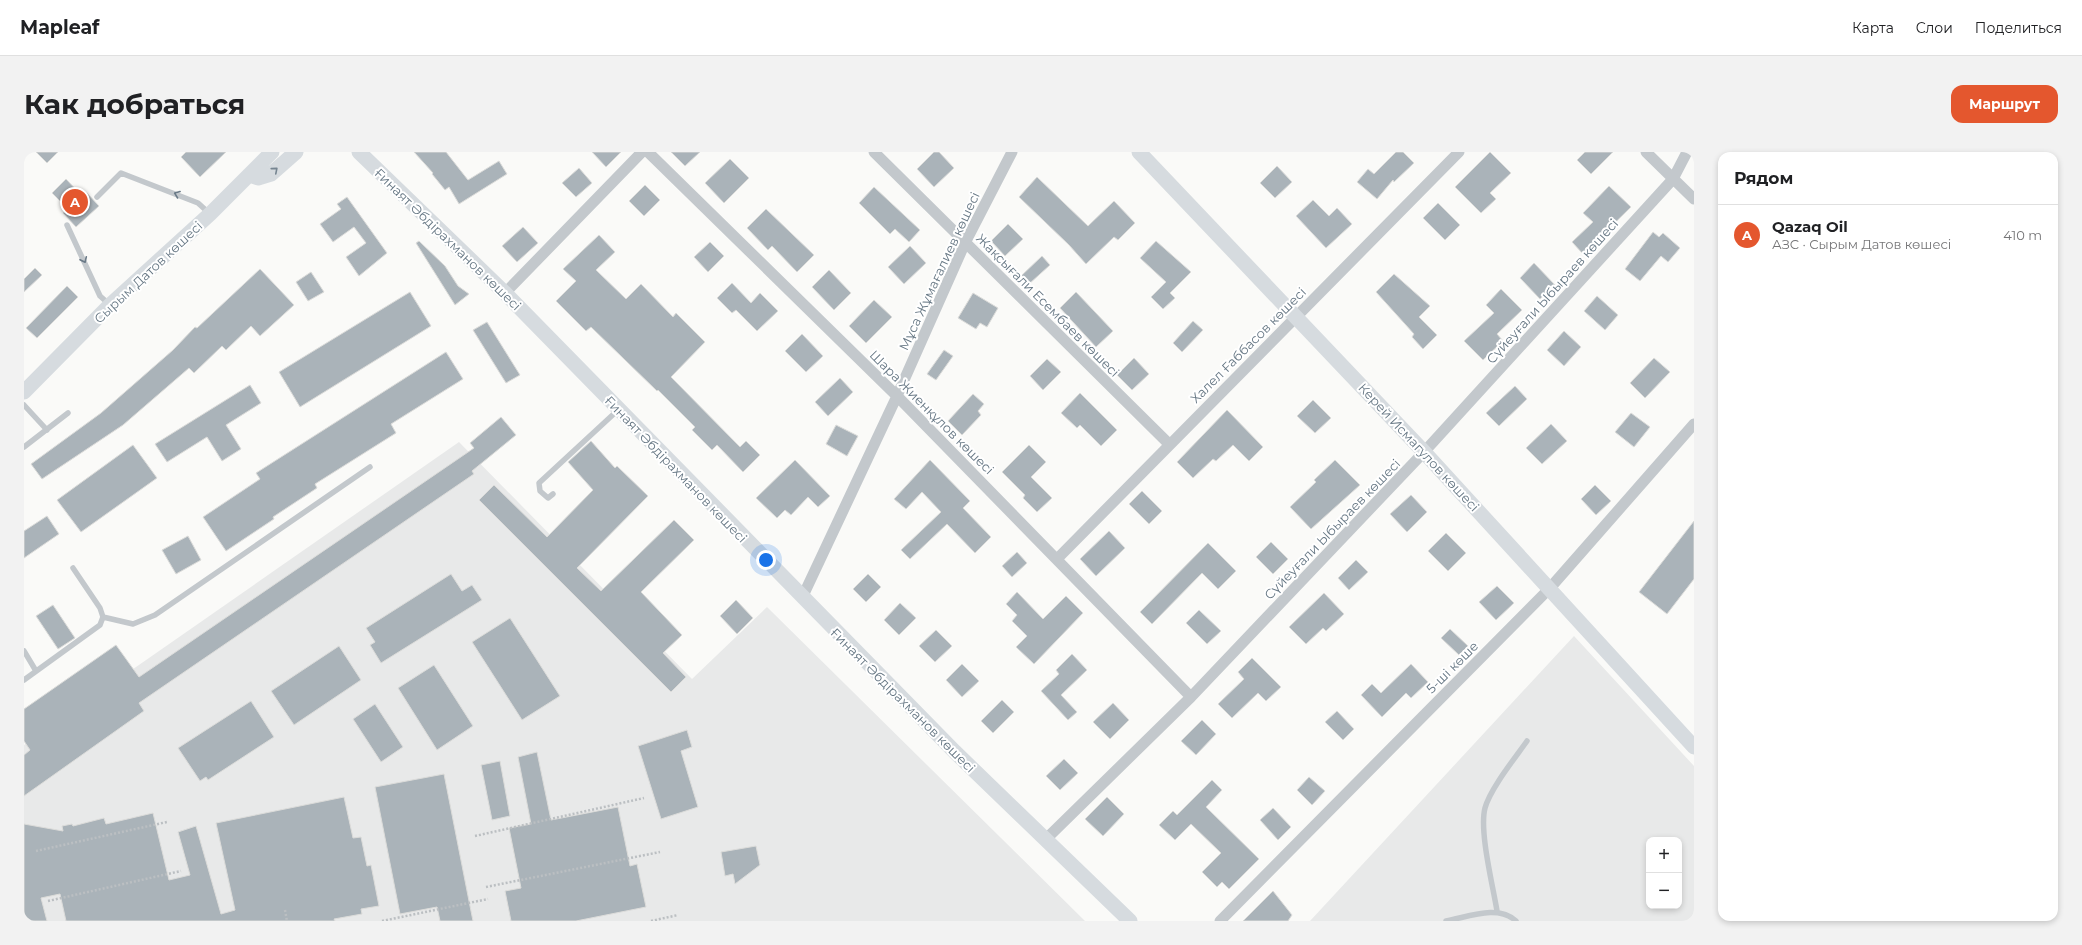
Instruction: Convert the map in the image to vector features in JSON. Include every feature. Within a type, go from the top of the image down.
[{"type":"street","name":"Сырым Датов көшесі","points":[[24,392],[110,305],[210,214],[272,152]]},
{"type":"street","points":[[249,175],[258,178],[271,174],[296,152]]},
{"type":"street","points":[[348,152],[362,165],[385,179]]},
{"type":"street","name":"Ғинаят Әбдірахманов көшесі","points":[[359,152],[385,179],[505,293],[802,598],[955,752],[1130,921]]},
{"type":"street","points":[[368,152],[385,179]]},
{"type":"street","points":[[505,293],[642,152]]},
{"type":"street","name":"Шара Жиенқұлов көшесі","points":[[648,152],[897,396],[1191,697]]},
{"type":"street","name":"Жақсығали Есембаев көшесi","points":[[874,152],[1169,444]]},
{"type":"street","name":"Мұса Жұмағалиев көшесі","points":[[802,598],[897,396],[965,242],[1012,152]]},
{"type":"street","name":"Керей Исмагулов көшесі","points":[[1139,152],[1424,452],[1694,747]]},
{"type":"street","name":"Халел Ғаббасов көшесі","points":[[1057,559],[1169,444],[1460,152]]},
{"type":"street","points":[[1646,152],[1694,199]]},
{"type":"street","name":"Сүйеуғали Ыбыраев көшесi","points":[[1045,840],[1191,697],[1424,452],[1673,179],[1687,152]]},
{"type":"street","name":"5-шi көше","points":[[1220,921],[1550,588],[1694,424]]},
{"type":"lane","points":[[97,197],[121,173],[198,203],[210,214]]},
{"type":"lane","points":[[67,225],[100,296],[110,305]]},
{"type":"lane","points":[[24,405],[47,430]]},
{"type":"lane","points":[[554,494],[548,498],[540,491],[539,483],[618,409]]},
{"type":"lane","points":[[24,447],[68,413]]},
{"type":"lane","points":[[103,617],[133,624],[154,615],[370,467]]},
{"type":"lane","points":[[24,680],[100,625],[103,617],[100,608],[73,568]]},
{"type":"lane","points":[[24,651],[36,671]]},
{"type":"lane","points":[[1497,911],[1483,824],[1485,808],[1491,795],[1527,741]]},
{"type":"lane","points":[[1446,921],[1497,911],[1510,916],[1516,921]]},
{"type":"path","points":[[475,836],[644,798]]},
{"type":"path","points":[[36,851],[167,822]]},
{"type":"path","points":[[486,887],[660,852]]},
{"type":"path","points":[[48,901],[181,871]]},
{"type":"path","points":[[382,921],[488,900]]},
{"type":"path","points":[[285,910],[287,921]]},
{"type":"path","points":[[651,921],[678,915]]},
{"type":"shaded area","points":[[459,442],[692,679],[767,607],[1085,921],[24,921],[24,745]]},
{"type":"shaded area","points":[[1574,636],[1694,766],[1694,921],[1310,921]]},
{"type":"building","points":[[36,152],[58,152],[47,163]]},
{"type":"building","points":[[186,152],[226,152],[200,177],[181,157]]},
{"type":"building","points":[[414,152],[446,152],[468,180],[499,161],[507,174],[459,204],[449,187],[445,190],[432,174],[433,173]]},
{"type":"building","points":[[592,152],[621,152],[606,167]]},
{"type":"building","points":[[671,152],[700,152],[685,166]]},
{"type":"building","points":[[934,152],[939,152],[954,168],[934,187],[917,169]]},
{"type":"building","points":[[1396,152],[1403,152],[1414,163],[1394,182],[1393,180],[1377,199],[1357,182],[1368,169],[1374,174]]},
{"type":"building","points":[[1490,152],[1511,173],[1490,193],[1496,199],[1481,213],[1455,187]]},
{"type":"building","points":[[1585,152],[1613,152],[1591,174],[1577,160]]},
{"type":"building","points":[[730,159],[749,178],[724,203],[705,183]]},
{"type":"building","points":[[1277,166],[1292,182],[1275,198],[1260,183]]},
{"type":"building","points":[[579,168],[592,183],[576,197],[562,183]]},
{"type":"building","points":[[1037,177],[1088,226],[1114,201],[1135,223],[1118,240],[1114,237],[1086,264],[1069,245],[1019,197]]},
{"type":"building","points":[[66,179],[83,197],[87,193],[99,206],[76,227],[63,213],[68,209],[52,193]]},
{"type":"building","points":[[645,185],[660,200],[644,216],[629,201]]},
{"type":"building","points":[[1609,186],[1631,207],[1583,254],[1572,242],[1593,222],[1583,213]]},
{"type":"building","points":[[874,187],[920,230],[909,242],[895,229],[890,234],[859,203]]},
{"type":"building","points":[[347,197],[387,253],[359,276],[346,257],[366,243],[354,227],[333,242],[320,224],[341,209],[337,204]]},
{"type":"building","points":[[1313,200],[1329,216],[1337,208],[1352,224],[1326,248],[1296,216]]},
{"type":"building","points":[[1438,203],[1460,225],[1445,240],[1423,218]]},
{"type":"building","points":[[766,209],[814,255],[797,272],[772,246],[768,250],[747,228]]},
{"type":"building","points":[[1008,224],[1023,239],[1005,256],[991,241]]},
{"type":"building","points":[[523,227],[538,243],[517,262],[502,246]]},
{"type":"building","points":[[1653,232],[1659,237],[1663,233],[1680,248],[1668,262],[1661,256],[1640,281],[1625,269]]},
{"type":"building","points":[[599,235],[615,252],[596,270],[626,299],[641,284],[673,317],[676,313],[705,342],[671,377],[740,447],[746,441],[760,455],[743,472],[717,445],[712,450],[692,430],[695,427],[658,390],[657,391],[591,327],[586,331],[556,301],[576,281],[563,269]]},
{"type":"building","points":[[419,241],[445,266],[458,286],[469,294],[455,305],[416,243]]},
{"type":"building","points":[[1156,241],[1191,272],[1170,293],[1175,298],[1163,309],[1151,297],[1166,282],[1140,258]]},
{"type":"building","points":[[710,242],[724,256],[708,272],[694,257]]},
{"type":"building","points":[[910,246],[926,263],[904,284],[888,267]]},
{"type":"building","points":[[1042,256],[1050,265],[1029,284],[1021,276]]},
{"type":"building","points":[[1534,263],[1555,285],[1540,299],[1520,278]]},
{"type":"building","points":[[35,268],[42,275],[24,292],[24,279]]},
{"type":"building","points":[[260,269],[294,305],[260,336],[251,326],[226,350],[222,346],[194,373],[189,368],[123,425],[42,479],[31,464],[101,413],[173,350],[195,327],[197,328]]},
{"type":"building","points":[[829,270],[851,293],[834,310],[812,287]]},
{"type":"building","points":[[311,272],[324,292],[308,301],[296,282]]},
{"type":"building","points":[[1394,274],[1430,306],[1419,317],[1437,335],[1423,349],[1412,337],[1414,334],[1376,292]]},
{"type":"building","points":[[732,283],[751,303],[760,293],[778,311],[757,331],[736,310],[732,313],[717,298]]},
{"type":"building","points":[[67,286],[78,297],[37,338],[26,328]]},
{"type":"building","points":[[1501,289],[1522,310],[1497,334],[1503,341],[1483,360],[1464,341],[1494,313],[1486,305]]},
{"type":"building","points":[[410,292],[431,326],[300,407],[279,372]]},
{"type":"building","points":[[1076,292],[1113,331],[1096,347],[1060,308]]},
{"type":"building","points":[[973,293],[998,308],[987,327],[980,323],[976,329],[958,318]]},
{"type":"building","points":[[1597,296],[1618,315],[1605,330],[1584,311]]},
{"type":"building","points":[[874,300],[892,317],[866,343],[849,326]]},
{"type":"building","points":[[1193,321],[1203,330],[1182,352],[1173,343]]},
{"type":"building","points":[[487,322],[520,375],[506,383],[473,330]]},
{"type":"building","points":[[1564,331],[1581,347],[1564,366],[1547,350]]},
{"type":"building","points":[[802,334],[823,356],[806,372],[785,351]]},
{"type":"building","points":[[944,350],[953,356],[936,380],[927,374]]},
{"type":"building","points":[[446,352],[463,379],[391,424],[396,433],[315,484],[317,488],[273,517],[274,519],[226,551],[203,517],[260,479],[256,473]]},
{"type":"building","points":[[1134,358],[1149,374],[1132,390],[1117,375]]},
{"type":"building","points":[[1654,358],[1670,372],[1645,398],[1630,383]]},
{"type":"building","points":[[1047,359],[1061,372],[1043,390],[1030,376]]},
{"type":"building","points":[[840,378],[853,392],[828,416],[815,402]]},
{"type":"building","points":[[250,385],[261,403],[226,425],[241,449],[222,461],[207,437],[167,462],[155,444]]},
{"type":"building","points":[[1515,386],[1527,399],[1499,426],[1486,413]]},
{"type":"building","points":[[1080,393],[1117,430],[1101,446],[1080,425],[1077,428],[1061,413]]},
{"type":"building","points":[[973,394],[984,404],[978,411],[981,415],[962,435],[948,421]]},
{"type":"building","points":[[1313,400],[1331,418],[1315,433],[1297,416]]},
{"type":"building","points":[[1227,410],[1263,447],[1249,461],[1233,445],[1216,461],[1213,459],[1193,478],[1177,462]]},
{"type":"building","points":[[1631,413],[1650,427],[1634,447],[1615,432]]},
{"type":"building","points":[[501,417],[516,435],[472,471],[474,474],[139,703],[144,711],[24,796],[24,755],[30,750],[24,741],[24,709],[116,645],[139,677],[474,448],[470,443]]},
{"type":"building","points":[[1551,424],[1567,441],[1542,464],[1526,448]]},
{"type":"building","points":[[836,425],[858,436],[847,456],[826,444]]},
{"type":"building","points":[[591,441],[615,468],[617,466],[648,496],[577,568],[601,591],[674,520],[694,540],[641,592],[682,635],[663,653],[686,677],[671,692],[479,500],[494,485],[547,537],[593,490],[568,462]]},
{"type":"building","points":[[133,445],[157,478],[81,532],[57,500]]},
{"type":"building","points":[[1029,445],[1046,462],[1031,477],[1052,498],[1037,512],[1023,498],[1025,495],[1002,472]]},
{"type":"building","points":[[795,460],[830,496],[818,507],[808,497],[791,515],[785,510],[777,518],[756,498]]},
{"type":"building","points":[[930,460],[970,501],[963,508],[991,537],[975,553],[947,524],[910,559],[901,550],[941,512],[922,492],[906,509],[894,499]]},
{"type":"building","points":[[1335,460],[1360,485],[1311,529],[1290,507],[1316,482],[1314,480]]},
{"type":"building","points":[[1595,485],[1611,501],[1596,515],[1581,499]]},
{"type":"building","points":[[1142,491],[1162,511],[1149,524],[1129,504]]},
{"type":"building","points":[[1411,495],[1427,512],[1407,532],[1390,514]]},
{"type":"building","points":[[47,516],[59,534],[24,558],[24,531]]},
{"type":"building","points":[[1694,521],[1694,579],[1667,614],[1639,592]]},
{"type":"building","points":[[1109,531],[1125,548],[1096,576],[1080,559]]},
{"type":"building","points":[[1446,533],[1466,553],[1448,571],[1428,551]]},
{"type":"building","points":[[188,536],[201,560],[176,574],[162,550]]},
{"type":"building","points":[[1271,542],[1288,559],[1273,574],[1256,557]]},
{"type":"building","points":[[1208,543],[1236,571],[1218,589],[1202,573],[1152,624],[1140,612]]},
{"type":"building","points":[[1017,552],[1027,563],[1012,577],[1002,566]]},
{"type":"building","points":[[1356,560],[1368,572],[1349,590],[1338,578]]},
{"type":"building","points":[[451,574],[462,591],[472,585],[482,600],[381,663],[370,645],[375,642],[366,628]]},
{"type":"building","points":[[868,574],[881,587],[866,602],[853,589]]},
{"type":"building","points":[[1497,586],[1514,603],[1496,620],[1479,602]]},
{"type":"building","points":[[1017,592],[1043,619],[1066,596],[1083,613],[1034,664],[1016,647],[1027,636],[1012,621],[1017,615],[1006,604]]},
{"type":"building","points":[[1324,593],[1344,614],[1326,631],[1323,628],[1306,644],[1289,627]]},
{"type":"building","points":[[736,600],[753,618],[737,634],[720,616]]},
{"type":"building","points":[[900,603],[916,618],[899,635],[884,620]]},
{"type":"building","points":[[53,605],[75,638],[58,649],[36,616]]},
{"type":"building","points":[[1199,610],[1221,631],[1207,644],[1186,623]]},
{"type":"building","points":[[510,618],[560,696],[522,720],[472,642]]},
{"type":"building","points":[[1450,629],[1468,646],[1459,655],[1441,638]]},
{"type":"building","points":[[936,630],[952,646],[935,662],[919,646]]},
{"type":"building","points":[[339,646],[361,680],[294,725],[271,691]]},
{"type":"building","points":[[1072,654],[1087,670],[1061,695],[1077,712],[1068,720],[1041,691],[1059,674],[1056,670]]},
{"type":"building","points":[[1252,658],[1281,687],[1266,701],[1258,693],[1232,718],[1218,704],[1244,679],[1238,672]]},
{"type":"building","points":[[962,664],[979,681],[962,697],[946,680]]},
{"type":"building","points":[[1411,664],[1428,682],[1411,698],[1406,693],[1382,717],[1361,695],[1372,684],[1381,693]]},
{"type":"building","points":[[434,665],[473,726],[437,750],[398,688]]},
{"type":"building","points":[[1002,700],[1014,712],[993,733],[981,721]]},
{"type":"building","points":[[251,701],[274,737],[208,780],[206,777],[200,781],[178,748]]},
{"type":"building","points":[[1113,703],[1129,720],[1110,739],[1093,722]]},
{"type":"building","points":[[375,704],[403,747],[381,762],[353,719]]},
{"type":"building","points":[[1337,711],[1354,729],[1343,740],[1325,722]]},
{"type":"building","points":[[1202,720],[1216,734],[1196,755],[1181,741]]},
{"type":"building","points":[[687,730],[692,747],[681,751],[698,807],[661,819],[638,746]]},
{"type":"building","points":[[537,752],[551,820],[618,807],[630,866],[637,864],[646,907],[576,921],[511,921],[505,891],[521,888],[509,828],[531,824],[518,757]]},
{"type":"building","points":[[1064,759],[1078,773],[1060,790],[1046,776]]},
{"type":"building","points":[[500,761],[510,816],[492,820],[481,765]]},
{"type":"building","points":[[444,774],[473,921],[440,921],[437,907],[400,914],[375,787]]},
{"type":"building","points":[[1309,777],[1325,791],[1312,805],[1297,790]]},
{"type":"building","points":[[1212,780],[1222,790],[1206,807],[1259,859],[1229,889],[1222,882],[1217,887],[1202,872],[1221,853],[1191,824],[1175,840],[1159,825],[1173,811],[1177,815]]},
{"type":"building","points":[[344,797],[353,838],[361,837],[367,866],[371,865],[379,906],[361,909],[362,914],[334,919],[335,921],[66,921],[60,894],[41,898],[47,921],[24,921],[24,824],[63,831],[62,826],[72,824],[73,826],[104,818],[106,824],[153,813],[169,880],[190,875],[178,832],[196,826],[221,914],[235,910],[216,823]]},
{"type":"building","points":[[1107,797],[1124,814],[1103,836],[1085,819]]},
{"type":"building","points":[[1273,808],[1291,827],[1278,840],[1260,820]]},
{"type":"building","points":[[756,846],[760,865],[735,884],[733,874],[725,876],[721,852]]},
{"type":"building","points":[[1273,891],[1292,915],[1288,921],[1243,921]]},
{"type":"place","name":"Qazaq Oil","points":[[75,202]]}]
